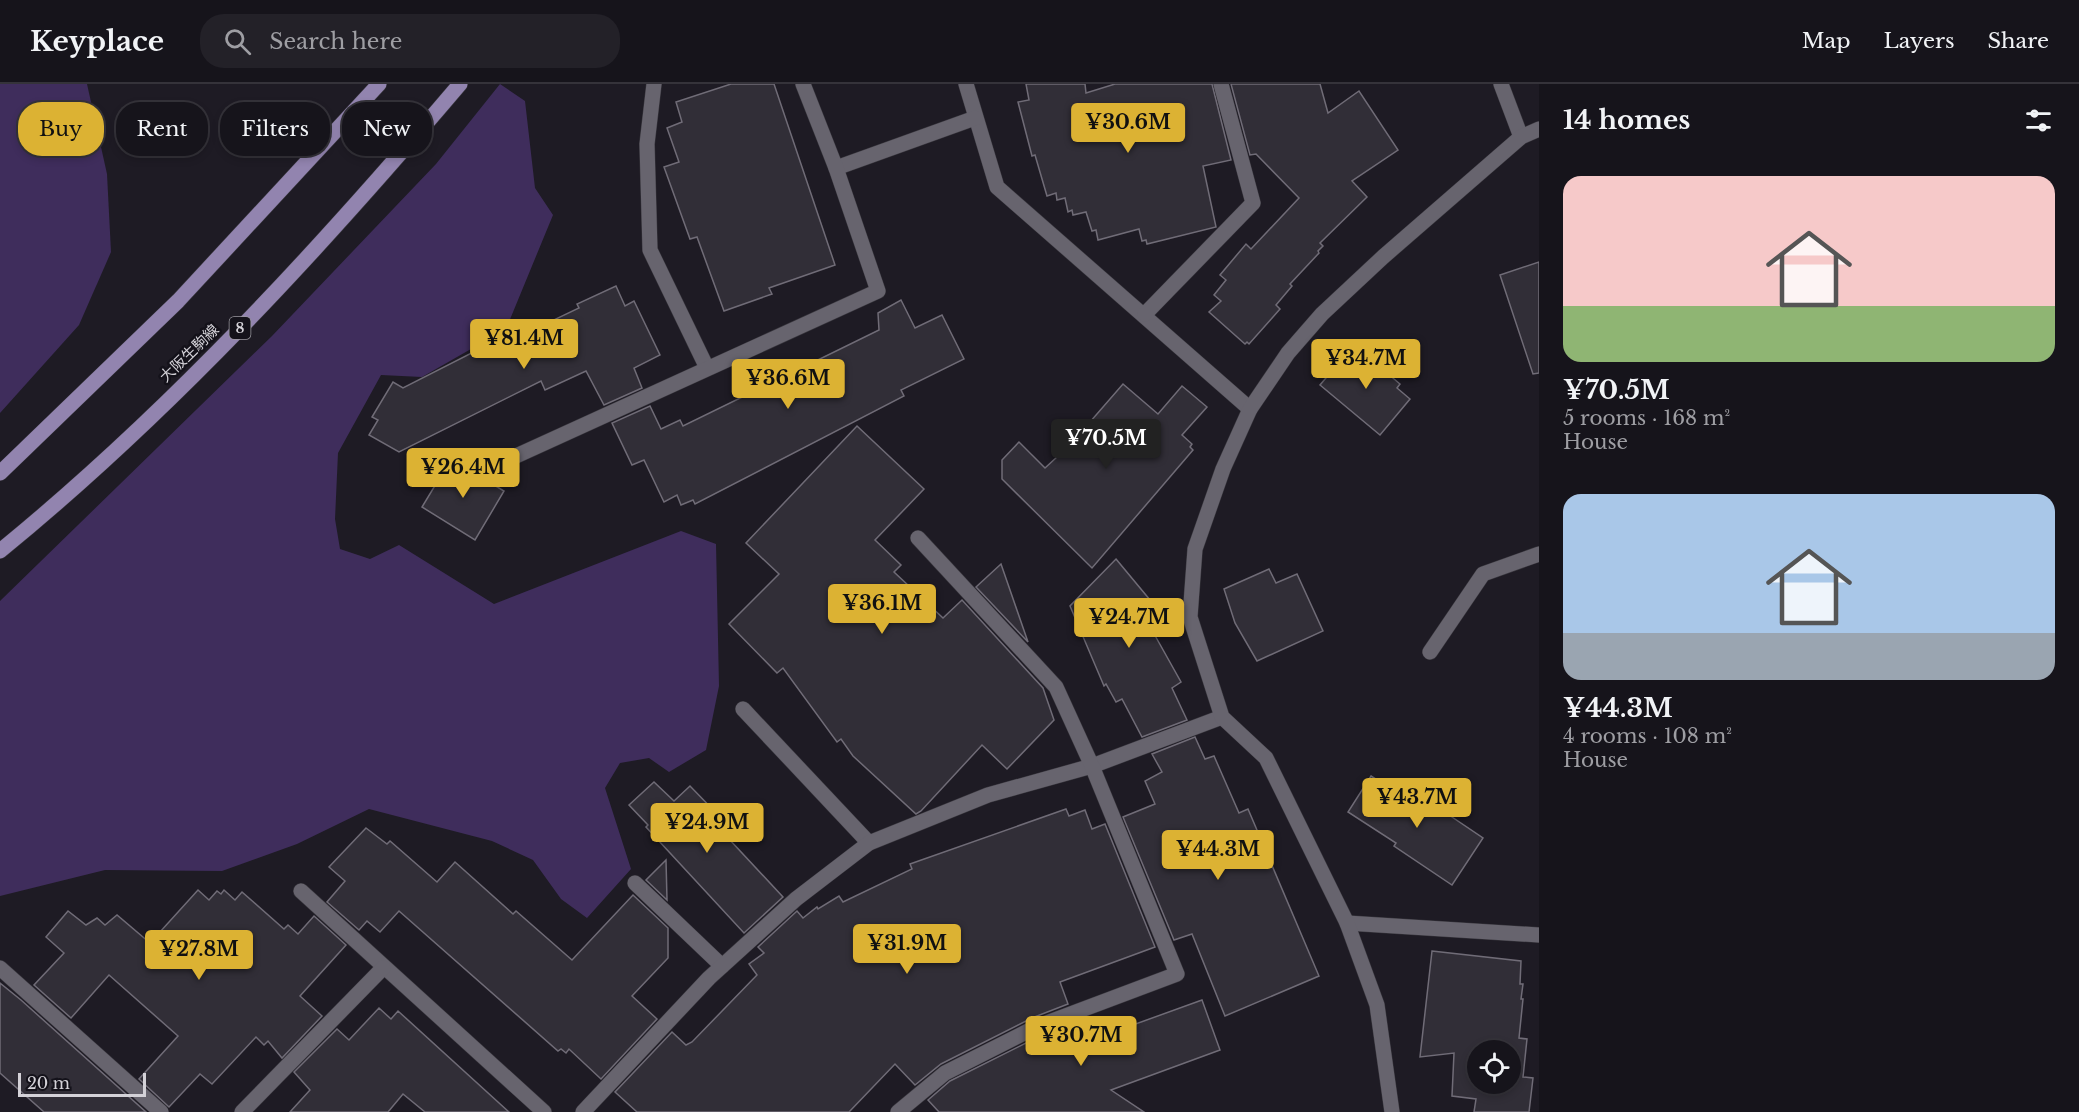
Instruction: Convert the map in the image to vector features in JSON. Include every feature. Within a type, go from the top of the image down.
[{"type":"main road","points":[[0,473],[178,302],[379,84]]},
{"type":"main road","name":"大阪生駒線","points":[[0,551],[40,518],[214,355],[377,182],[460,84]]},
{"type":"street","points":[[654,84],[647,144],[650,250],[707,368]]},
{"type":"street","points":[[516,456],[878,291],[836,168],[803,84]]},
{"type":"street","points":[[966,84],[997,187],[1145,314],[1250,409]]},
{"type":"street","points":[[1145,314],[1253,203],[1221,84]]},
{"type":"street","points":[[1501,84],[1521,137]]},
{"type":"street","points":[[836,168],[975,118]]},
{"type":"street","points":[[1392,1112],[1377,1005],[1347,923],[1266,758],[1222,717],[1190,617],[1195,549],[1223,469],[1250,409],[1288,353],[1322,314],[1383,257],[1521,137],[1539,129]]},
{"type":"street","points":[[898,1112],[945,1073],[1036,1027],[1177,974],[1092,766],[1056,687],[918,538]]},
{"type":"street","points":[[1430,652],[1483,574],[1539,554]]},
{"type":"street","points":[[743,709],[869,843]]},
{"type":"street","points":[[583,1112],[722,966],[796,899],[869,843],[988,795],[1092,766],[1222,717]]},
{"type":"street","points":[[635,883],[722,966]]},
{"type":"street","points":[[301,891],[544,1112]]},
{"type":"street","points":[[1347,923],[1539,935]]},
{"type":"street","points":[[0,968],[161,1112]]},
{"type":"street","points":[[242,1112],[383,968]]},
{"type":"shaded area","points":[[0,84],[87,84],[91,102],[18,102],[18,156],[103,156],[107,174],[111,252],[79,325],[0,413]]},
{"type":"shaded area","points":[[500,84],[525,101],[535,188],[553,215],[506,329],[422,377],[381,375],[338,453],[335,519],[340,549],[370,559],[399,545],[494,604],[681,531],[716,544],[719,686],[706,750],[669,772],[649,758],[620,763],[605,788],[631,869],[587,918],[561,899],[533,860],[492,841],[369,809],[297,844],[222,871],[105,870],[0,896],[0,601],[272,336],[436,164]]},
{"type":"building","points":[[731,84],[774,84],[835,265],[769,288],[772,294],[724,311],[697,237],[690,239],[664,167],[679,162],[667,128],[682,122],[676,102]]},
{"type":"building","points":[[1026,84],[1085,84],[1086,93],[1115,84],[1212,84],[1231,160],[1203,166],[1216,227],[1147,244],[1146,240],[1142,241],[1139,229],[1098,240],[1096,230],[1092,231],[1086,212],[1073,215],[1072,210],[1068,212],[1065,198],[1057,200],[1056,193],[1047,196],[1035,155],[1032,156],[1018,102],[1029,100]]},
{"type":"building","points":[[1231,84],[1320,84],[1328,113],[1359,91],[1398,150],[1352,181],[1367,197],[1320,243],[1323,246],[1318,251],[1319,253],[1290,284],[1292,286],[1276,305],[1280,309],[1249,344],[1247,342],[1245,344],[1209,312],[1221,301],[1214,295],[1226,280],[1220,275],[1246,244],[1251,249],[1299,198],[1256,154],[1250,155]]},
{"type":"building","points":[[1539,262],[1539,373],[1533,374],[1500,275]]},
{"type":"building","points":[[616,286],[625,306],[634,301],[660,355],[634,368],[642,388],[604,405],[586,371],[545,390],[541,381],[399,452],[369,435],[378,420],[372,417],[393,382],[403,388],[503,337],[506,343],[579,308],[577,304]]},
{"type":"building","points":[[901,300],[915,328],[942,315],[964,359],[901,390],[904,396],[695,504],[693,500],[681,505],[677,495],[664,502],[644,460],[632,465],[612,423],[650,406],[661,429],[680,420],[683,426],[879,330],[878,313]]},
{"type":"building","points":[[1354,345],[1400,384],[1397,388],[1410,399],[1380,435],[1320,385]]},
{"type":"building","points":[[1123,384],[1158,414],[1182,386],[1207,407],[1182,435],[1192,444],[1190,447],[1193,450],[1092,568],[1002,479],[1002,460],[1019,442],[1045,468],[1070,445]]},
{"type":"building","points":[[857,426],[924,489],[875,540],[901,565],[894,572],[943,618],[962,600],[1043,688],[1054,720],[1007,769],[982,745],[916,814],[853,756],[841,739],[837,742],[783,668],[777,673],[729,624],[779,574],[746,543]]},
{"type":"building","points":[[451,459],[504,491],[475,540],[422,507]]},
{"type":"building","points":[[1116,559],[1160,612],[1148,623],[1181,682],[1172,688],[1187,720],[1142,737],[1122,699],[1116,702],[1106,684],[1104,686],[1070,606]]},
{"type":"building","points":[[1001,564],[1028,642],[976,587]]},
{"type":"building","points":[[1269,569],[1276,583],[1297,574],[1323,631],[1257,661],[1235,623],[1224,589]]},
{"type":"building","points":[[1195,737],[1205,759],[1214,756],[1239,813],[1248,809],[1319,976],[1225,1016],[1192,934],[1174,940],[1123,817],[1155,804],[1145,781],[1162,772],[1152,754]]},
{"type":"building","points":[[1371,776],[1397,793],[1400,788],[1438,812],[1440,809],[1483,838],[1452,885],[1394,846],[1396,843],[1348,812]]},
{"type":"building","points":[[654,782],[674,801],[690,786],[721,818],[715,824],[783,897],[744,933],[646,827],[648,825],[629,805]]},
{"type":"building","points":[[1066,809],[1069,816],[1085,810],[1092,829],[1105,824],[1155,947],[1060,982],[1068,1004],[1032,1018],[941,1064],[915,1085],[895,1064],[849,1112],[637,1112],[615,1092],[672,1032],[686,1045],[692,1042],[757,975],[749,964],[764,953],[758,947],[797,911],[803,918],[817,907],[818,909],[839,896],[843,902],[912,869],[910,864]]},
{"type":"building","points":[[366,828],[387,844],[390,841],[437,882],[455,862],[513,914],[516,911],[572,960],[633,895],[668,928],[668,958],[632,996],[657,1019],[601,1079],[569,1049],[566,1053],[561,1049],[558,1051],[399,911],[380,932],[367,921],[359,930],[327,902],[345,881],[329,867]]},
{"type":"building","points":[[666,860],[667,900],[646,880]]},
{"type":"building","points":[[198,890],[209,900],[217,891],[221,894],[224,890],[235,900],[242,892],[284,929],[288,925],[298,934],[314,916],[346,945],[300,996],[322,1016],[282,1058],[268,1041],[264,1045],[256,1037],[212,1084],[200,1074],[169,1107],[139,1079],[178,1036],[109,975],[71,1018],[34,985],[64,953],[46,937],[68,911],[86,925],[97,918],[105,925],[117,915],[150,943]]},
{"type":"building","points":[[1432,951],[1521,961],[1520,984],[1523,984],[1521,999],[1523,999],[1519,1038],[1527,1039],[1523,1077],[1533,1078],[1529,1112],[1474,1112],[1476,1099],[1452,1096],[1454,1053],[1420,1057]]},
{"type":"building","points":[[0,983],[146,1112],[44,1112],[0,1073]]},
{"type":"building","points":[[1202,1000],[1220,1050],[1111,1090],[1144,1112],[939,1112],[928,1100],[950,1081],[1040,1036],[1075,1023],[1083,1043]]},
{"type":"building","points":[[379,1008],[391,1019],[398,1011],[509,1112],[425,1112],[403,1094],[388,1112],[290,1112],[310,1090],[294,1072],[337,1029],[349,1040]]}]
